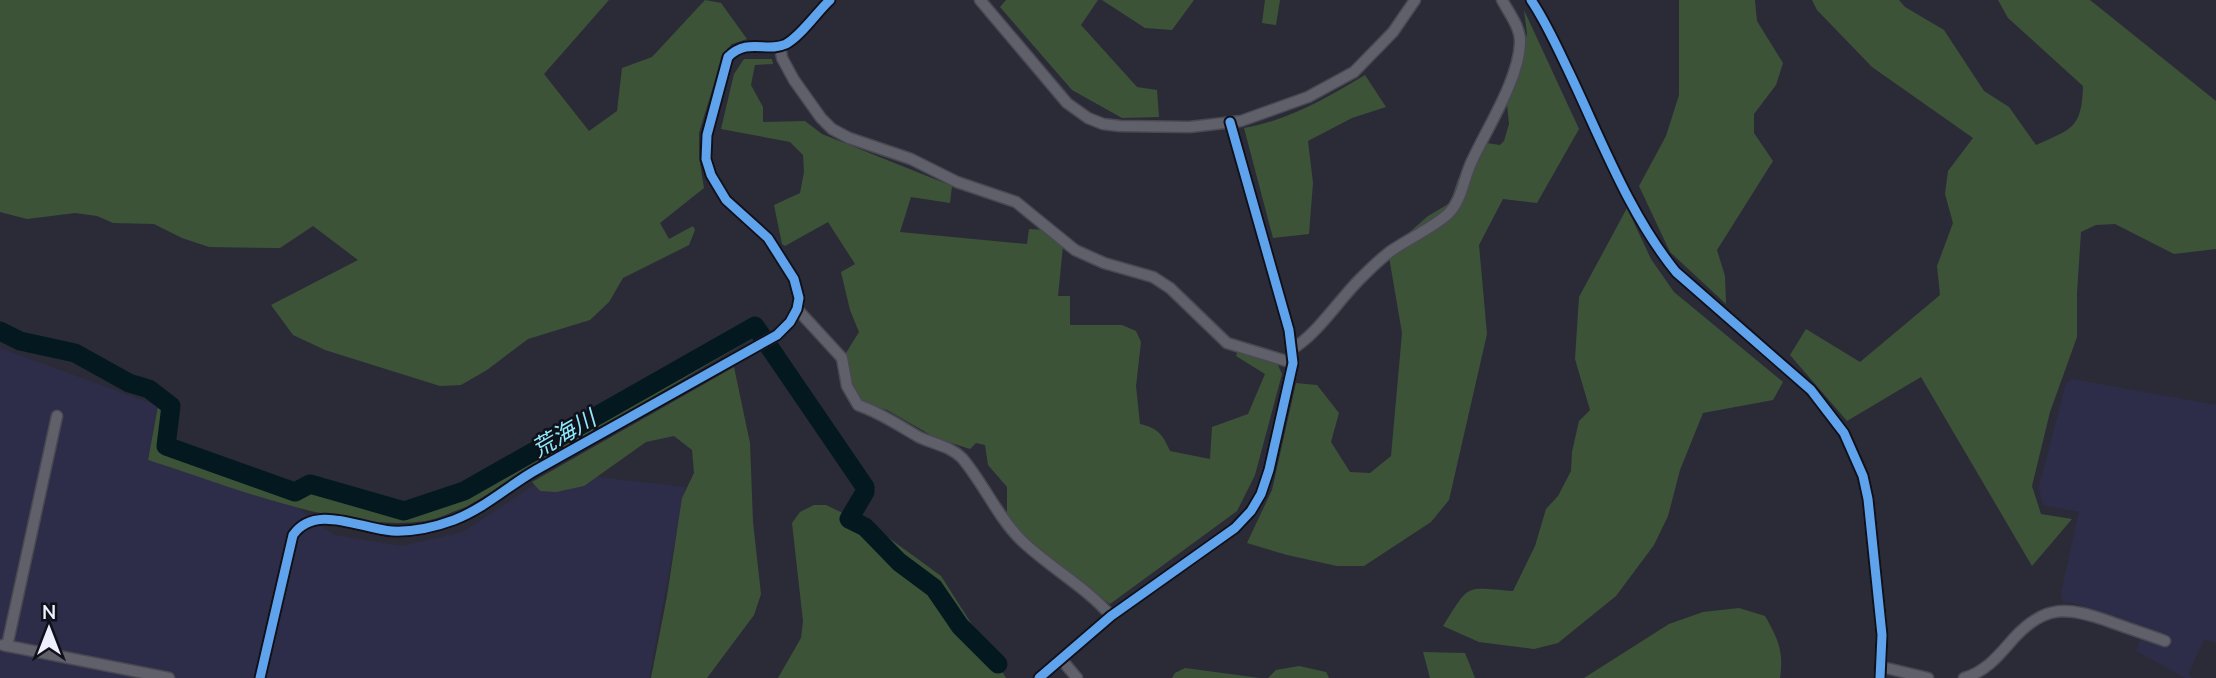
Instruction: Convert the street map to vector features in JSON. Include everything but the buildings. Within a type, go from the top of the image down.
[{"type":"street","points":[[260,678],[293,535],[304,523],[320,518],[394,531],[432,527],[462,517],[526,475],[777,335],[790,322],[797,309],[798,288],[768,238],[726,200],[715,182],[706,159],[707,135],[728,57],[743,47],[780,46],[790,42],[830,0]]},
{"type":"street","points":[[988,3],[1067,103],[1088,118],[1104,124],[1190,127],[1260,115],[1308,97],[1354,72],[1393,32],[1415,0]]},
{"type":"street","points":[[1292,349],[1305,342],[1343,296],[1368,271],[1392,250],[1431,227],[1450,212],[1462,193],[1470,164],[1514,71],[1521,44],[1519,30],[1502,0]]},
{"type":"street","points":[[1531,0],[1548,28],[1620,179],[1658,250],[1676,272],[1811,390],[1844,433],[1863,476],[1868,499],[1882,635],[1881,672],[1928,678]]},
{"type":"street","points":[[780,46],[782,58],[794,80],[832,129],[859,142],[911,159],[957,182],[1016,202],[1075,250],[1104,263],[1153,277],[1170,288],[1227,344],[1293,363]]},
{"type":"street","points":[[1039,678],[1111,616],[1235,528],[1251,511],[1261,494],[1293,363],[1292,349],[1289,330],[1230,122]]},
{"type":"street","points":[[797,309],[842,358],[847,386],[858,405],[878,412],[921,438],[955,452],[964,460],[1004,521],[1021,540],[1045,562],[1098,600],[1111,616]]},
{"type":"street","points":[[57,416],[4,645],[169,678]]},
{"type":"street","points":[[1964,678],[1991,664],[2031,621],[2056,611],[2082,612],[2165,641]]},
{"type":"street","points":[[1060,659],[1077,678]]},
{"type":"shaded area","points":[[0,348],[158,406],[148,460],[298,508],[334,535],[402,546],[463,532],[554,472],[685,487],[649,678],[0,678]]},
{"type":"shaded area","points":[[2072,379],[2216,405],[2216,643],[2204,639],[2188,674],[2193,678],[2186,678],[2136,651],[2146,627],[2074,603],[2063,602],[2061,593],[2079,512],[2043,505],[2039,487],[2066,383]]},
{"type":"green space","points":[[0,0],[609,0],[544,74],[589,131],[617,111],[622,68],[652,57],[705,0],[721,3],[747,39],[732,44],[723,54],[699,133],[699,157],[704,188],[660,223],[669,239],[693,226],[695,230],[689,245],[623,278],[609,302],[590,320],[528,339],[487,370],[461,385],[440,386],[325,350],[293,335],[271,305],[358,260],[313,226],[280,248],[209,247],[182,238],[154,224],[113,223],[97,216],[75,213],[27,219],[0,212]]},
{"type":"green space","points":[[1006,0],[1098,0],[1081,25],[1137,87],[1157,90],[1159,117],[1122,118],[1072,90],[1000,7]]},
{"type":"green space","points":[[1102,0],[1194,0],[1172,30],[1145,28]]},
{"type":"green space","points":[[1265,0],[1280,0],[1276,25],[1262,23]]},
{"type":"green space","points":[[1679,0],[1755,0],[1757,21],[1783,63],[1776,85],[1754,114],[1754,133],[1773,161],[1717,250],[1725,276],[1726,304],[1670,252],[1639,186],[1666,136],[1679,95]]},
{"type":"green space","points":[[1812,0],[1899,0],[1905,7],[1944,30],[1984,91],[2009,107],[2036,145],[2072,126],[2080,111],[2083,86],[2008,18],[1998,0],[2090,0],[2216,101],[2216,249],[2174,254],[2115,224],[2096,225],[2081,232],[2077,337],[2050,412],[2032,486],[2041,514],[2072,519],[2032,566],[1921,377],[1847,421],[1790,355],[1806,329],[1860,362],[1940,295],[1937,266],[1953,223],[1945,194],[1948,171],[1973,138],[1872,67],[1817,10]]},
{"type":"green space","points":[[1524,10],[1579,129],[1537,203],[1503,199],[1479,245],[1487,334],[1449,500],[1431,522],[1364,566],[1337,566],[1247,543],[1272,490],[1296,383],[1317,385],[1339,413],[1331,442],[1350,472],[1370,473],[1391,456],[1402,333],[1388,251],[1428,216],[1450,203],[1458,179],[1480,142],[1500,145],[1504,141],[1509,124],[1507,104],[1527,34]]},
{"type":"green space","points":[[744,59],[772,59],[773,64],[755,65],[751,85],[763,107],[763,122],[805,121],[822,134],[952,186],[950,203],[911,197],[900,232],[1027,244],[1029,229],[1045,230],[1063,246],[1058,296],[1070,296],[1070,325],[1122,325],[1136,331],[1141,342],[1136,386],[1140,424],[1159,433],[1170,451],[1210,459],[1212,427],[1248,414],[1265,374],[1236,356],[1238,351],[1277,363],[1282,374],[1255,475],[1237,511],[1110,604],[1022,537],[1007,518],[1007,487],[988,465],[985,445],[976,443],[970,449],[936,438],[887,410],[864,403],[856,396],[848,375],[846,353],[859,332],[850,310],[841,272],[855,264],[828,222],[785,246],[782,244],[774,205],[800,193],[804,172],[803,155],[790,142],[721,129],[734,74]]},
{"type":"green space","points":[[1365,75],[1386,107],[1352,118],[1308,141],[1313,183],[1309,234],[1273,238],[1244,128],[1292,114]]},
{"type":"green space","points":[[1627,208],[1651,259],[1674,292],[1783,382],[1773,400],[1703,413],[1680,470],[1668,516],[1654,545],[1616,596],[1558,643],[1534,649],[1479,642],[1443,626],[1458,602],[1470,591],[1513,591],[1535,546],[1546,509],[1558,496],[1571,471],[1579,421],[1590,410],[1575,359],[1579,297]]},
{"type":"green space","points":[[754,330],[758,335],[466,507],[430,520],[393,523],[322,514],[148,460],[158,406],[166,409],[162,449],[296,495],[311,488],[405,513],[465,495],[680,365]]},
{"type":"green space","points":[[734,367],[750,443],[753,522],[761,594],[754,615],[707,678],[651,678],[682,498],[694,473],[692,450],[674,436],[646,442],[584,486],[556,492],[540,491],[532,482]]},
{"type":"green space","points":[[814,505],[826,505],[878,530],[941,576],[1006,678],[778,678],[801,638],[803,621],[792,523],[800,512]]},
{"type":"green space","points":[[1739,608],[1765,616],[1779,646],[1780,678],[1584,678],[1669,624],[1703,612]]},
{"type":"green space","points":[[1423,652],[1465,653],[1475,678],[1430,678]]},
{"type":"green space","points":[[1299,666],[1326,672],[1329,678],[1268,678],[1276,670]]},
{"type":"green space","points":[[1185,668],[1260,678],[1172,678],[1175,673]]},
{"type":"waterway","name":"荒海川","points":[[0,331],[20,341],[75,353],[129,383],[149,389],[171,406],[166,446],[295,492],[310,484],[404,511],[464,491],[755,326],[865,487],[865,492],[849,519],[865,527],[899,562],[934,588],[960,626],[998,664]]},
{"type":"cycle path","points":[[260,678],[293,535],[302,526],[326,519],[400,531],[424,529],[454,520],[536,470],[777,335],[790,322],[799,298],[794,279],[768,238],[726,200],[711,175],[706,159],[707,135],[728,57],[735,51],[750,46],[772,47],[786,44],[803,30],[830,0]]},
{"type":"cycle path","points":[[1531,0],[1556,44],[1630,201],[1659,250],[1676,272],[1811,390],[1844,433],[1863,476],[1868,499],[1882,635],[1880,678]]},
{"type":"cycle path","points":[[1039,678],[1111,616],[1235,528],[1251,511],[1261,494],[1293,363],[1289,330],[1230,122]]}]
